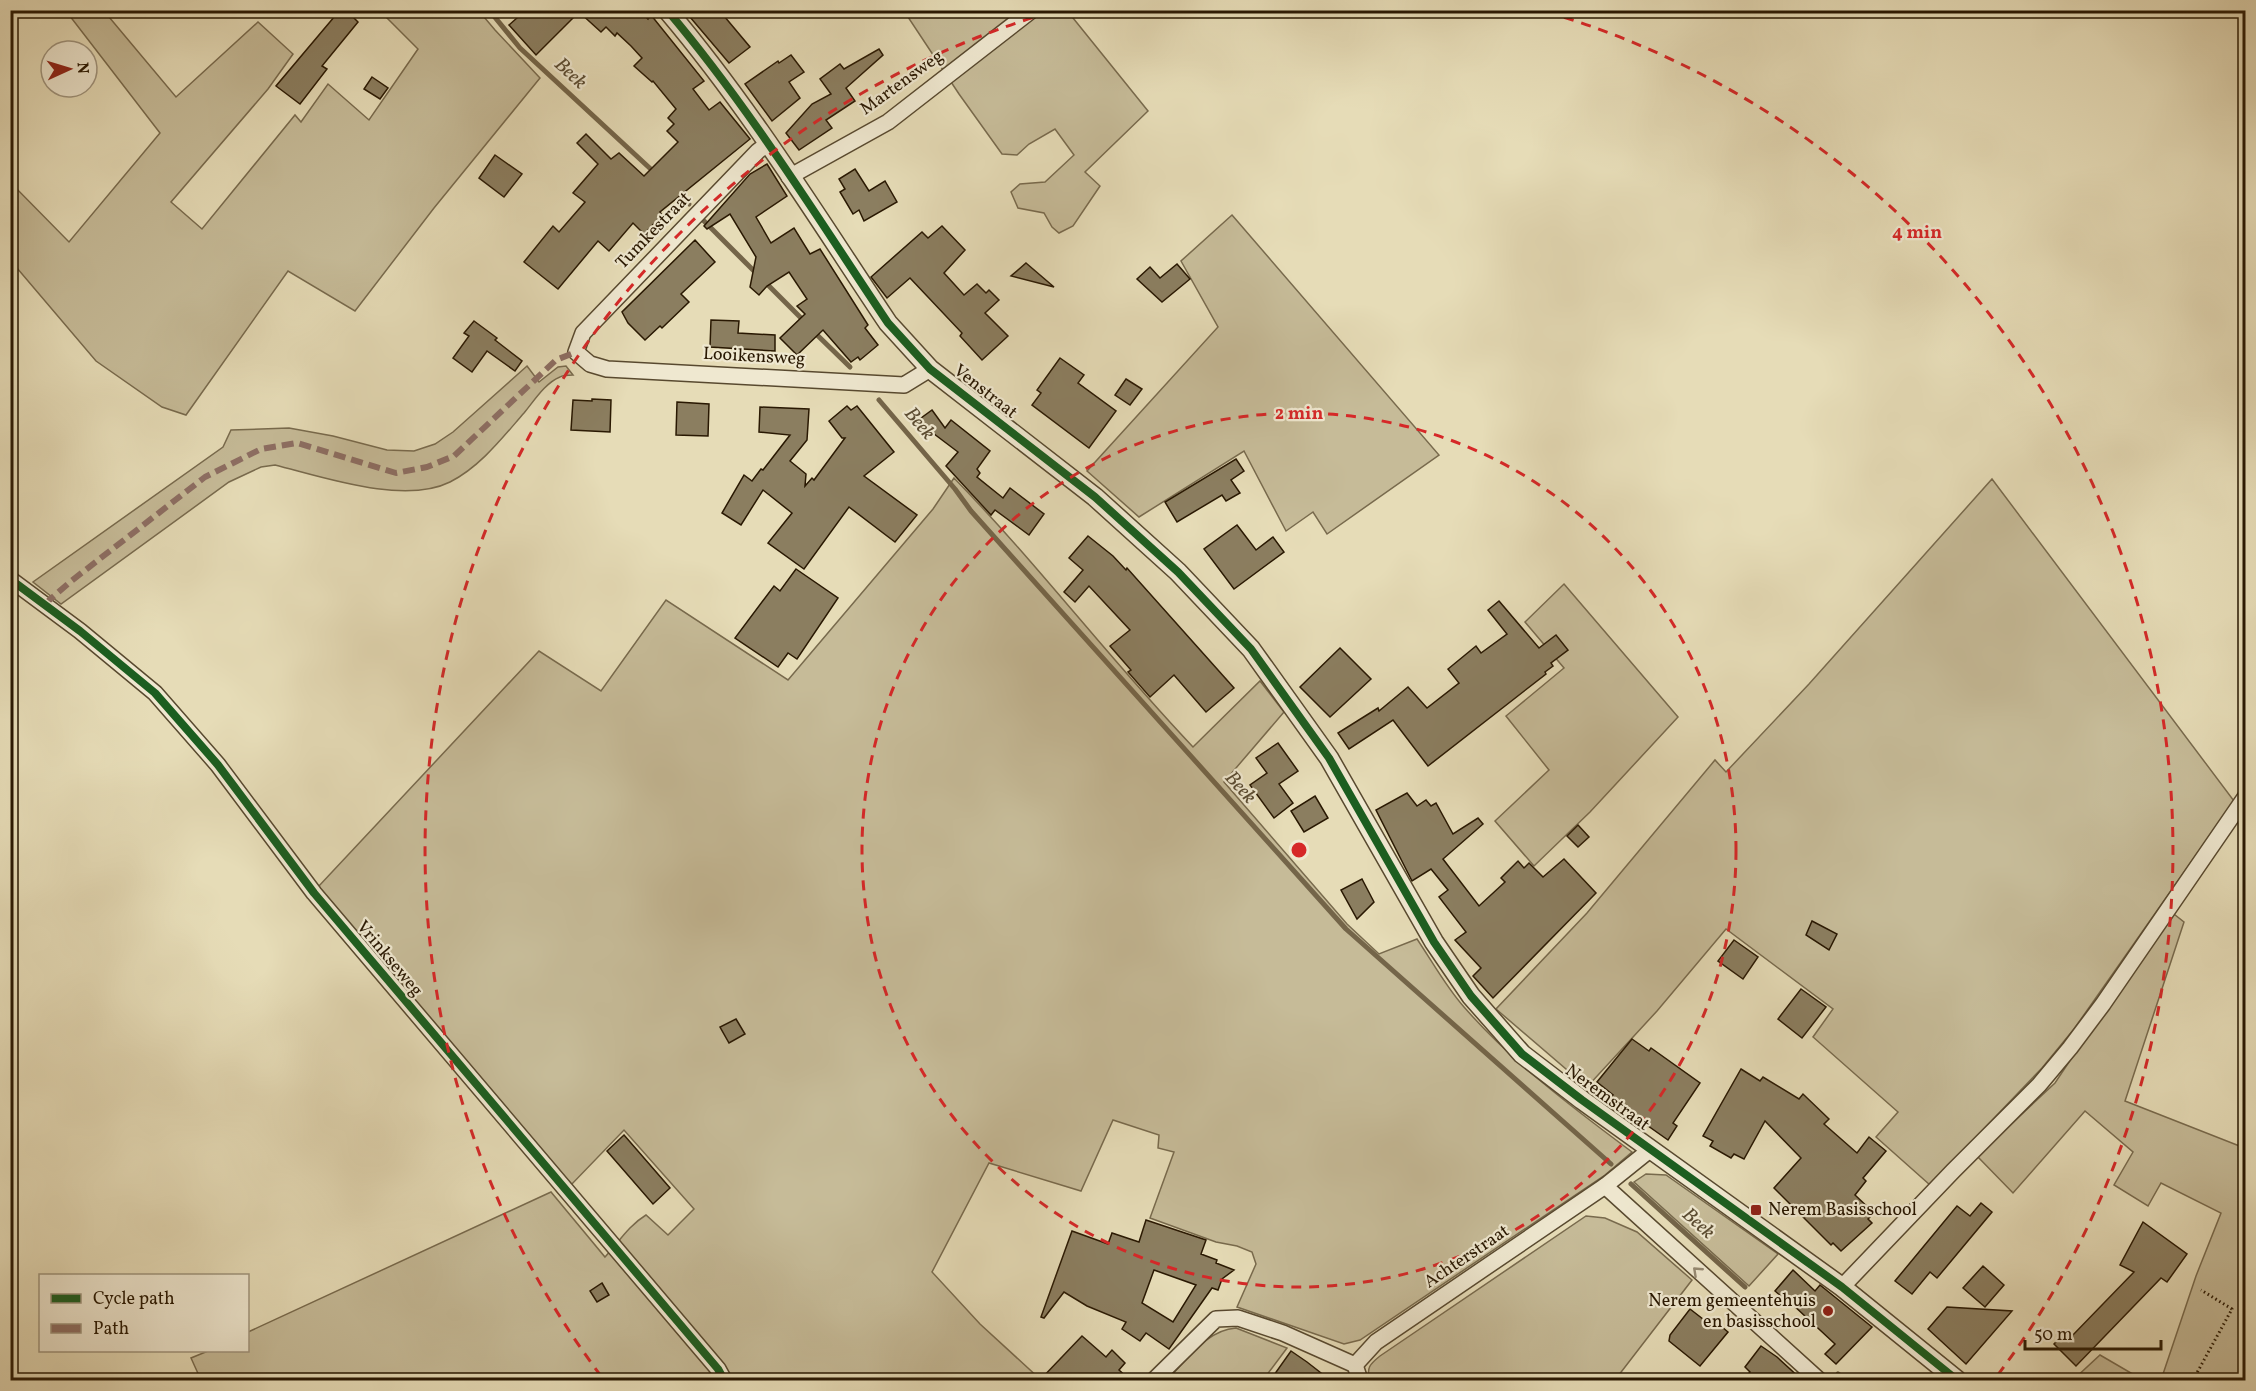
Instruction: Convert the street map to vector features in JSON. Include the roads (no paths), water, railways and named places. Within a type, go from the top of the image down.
[{"type":"street","name":"Venstraat","points":[[667,10],[769,142],[789,177],[888,323],[930,369],[1095,497],[1179,572],[1251,649],[1329,758]]},
{"type":"street","name":"Martensweg","points":[[789,177],[888,122],[1032,10]]},
{"type":"street","name":"Tumkestraat","points":[[576,352],[583,333],[769,142]]},
{"type":"street","name":"Looikensweg","points":[[576,352],[590,364],[607,369],[904,385],[930,369]]},
{"type":"street","name":"Vrinkseweg","points":[[10,579],[80,631],[155,693],[218,765],[314,894],[718,1369],[724,1380]]},
{"type":"street","name":"Neremstraat","points":[[1329,758],[1434,942],[1471,996],[1522,1054],[1582,1100],[1842,1287],[1957,1380]]},
{"type":"street","points":[[1842,1287],[2038,1085],[2070,1048],[2103,1004],[2246,796]]},
{"type":"street","name":"Achterstraat","points":[[1356,1365],[1376,1342],[1605,1186],[1651,1149]]},
{"type":"street","points":[[1605,1186],[1819,1380]]},
{"type":"street","points":[[1154,1380],[1216,1319],[1238,1318],[1356,1365],[1360,1380]]},
{"type":"waterway","name":"Beek","points":[[489,10],[520,48],[655,173]]},
{"type":"waterway","name":"Beek","points":[[675,191],[689,204]]},
{"type":"waterway","name":"Beek","points":[[704,221],[758,275]]},
{"type":"waterway","name":"Beek","points":[[765,282],[805,322]]},
{"type":"waterway","name":"Beek","points":[[813,331],[850,367]]},
{"type":"waterway","name":"Beek","points":[[879,400],[971,511],[1346,929],[1611,1164]]},
{"type":"waterway","name":"Beek","points":[[1631,1184],[1745,1287]]},
{"type":"waterway","name":"Beek","points":[[1838,1374],[1845,1380]]},
{"type":"place","name":"Nerem Basisschool","points":[[1756,1210]]},
{"type":"place","name":"Nerem gemeentehuis en basisschool","points":[[1828,1311]]}]
